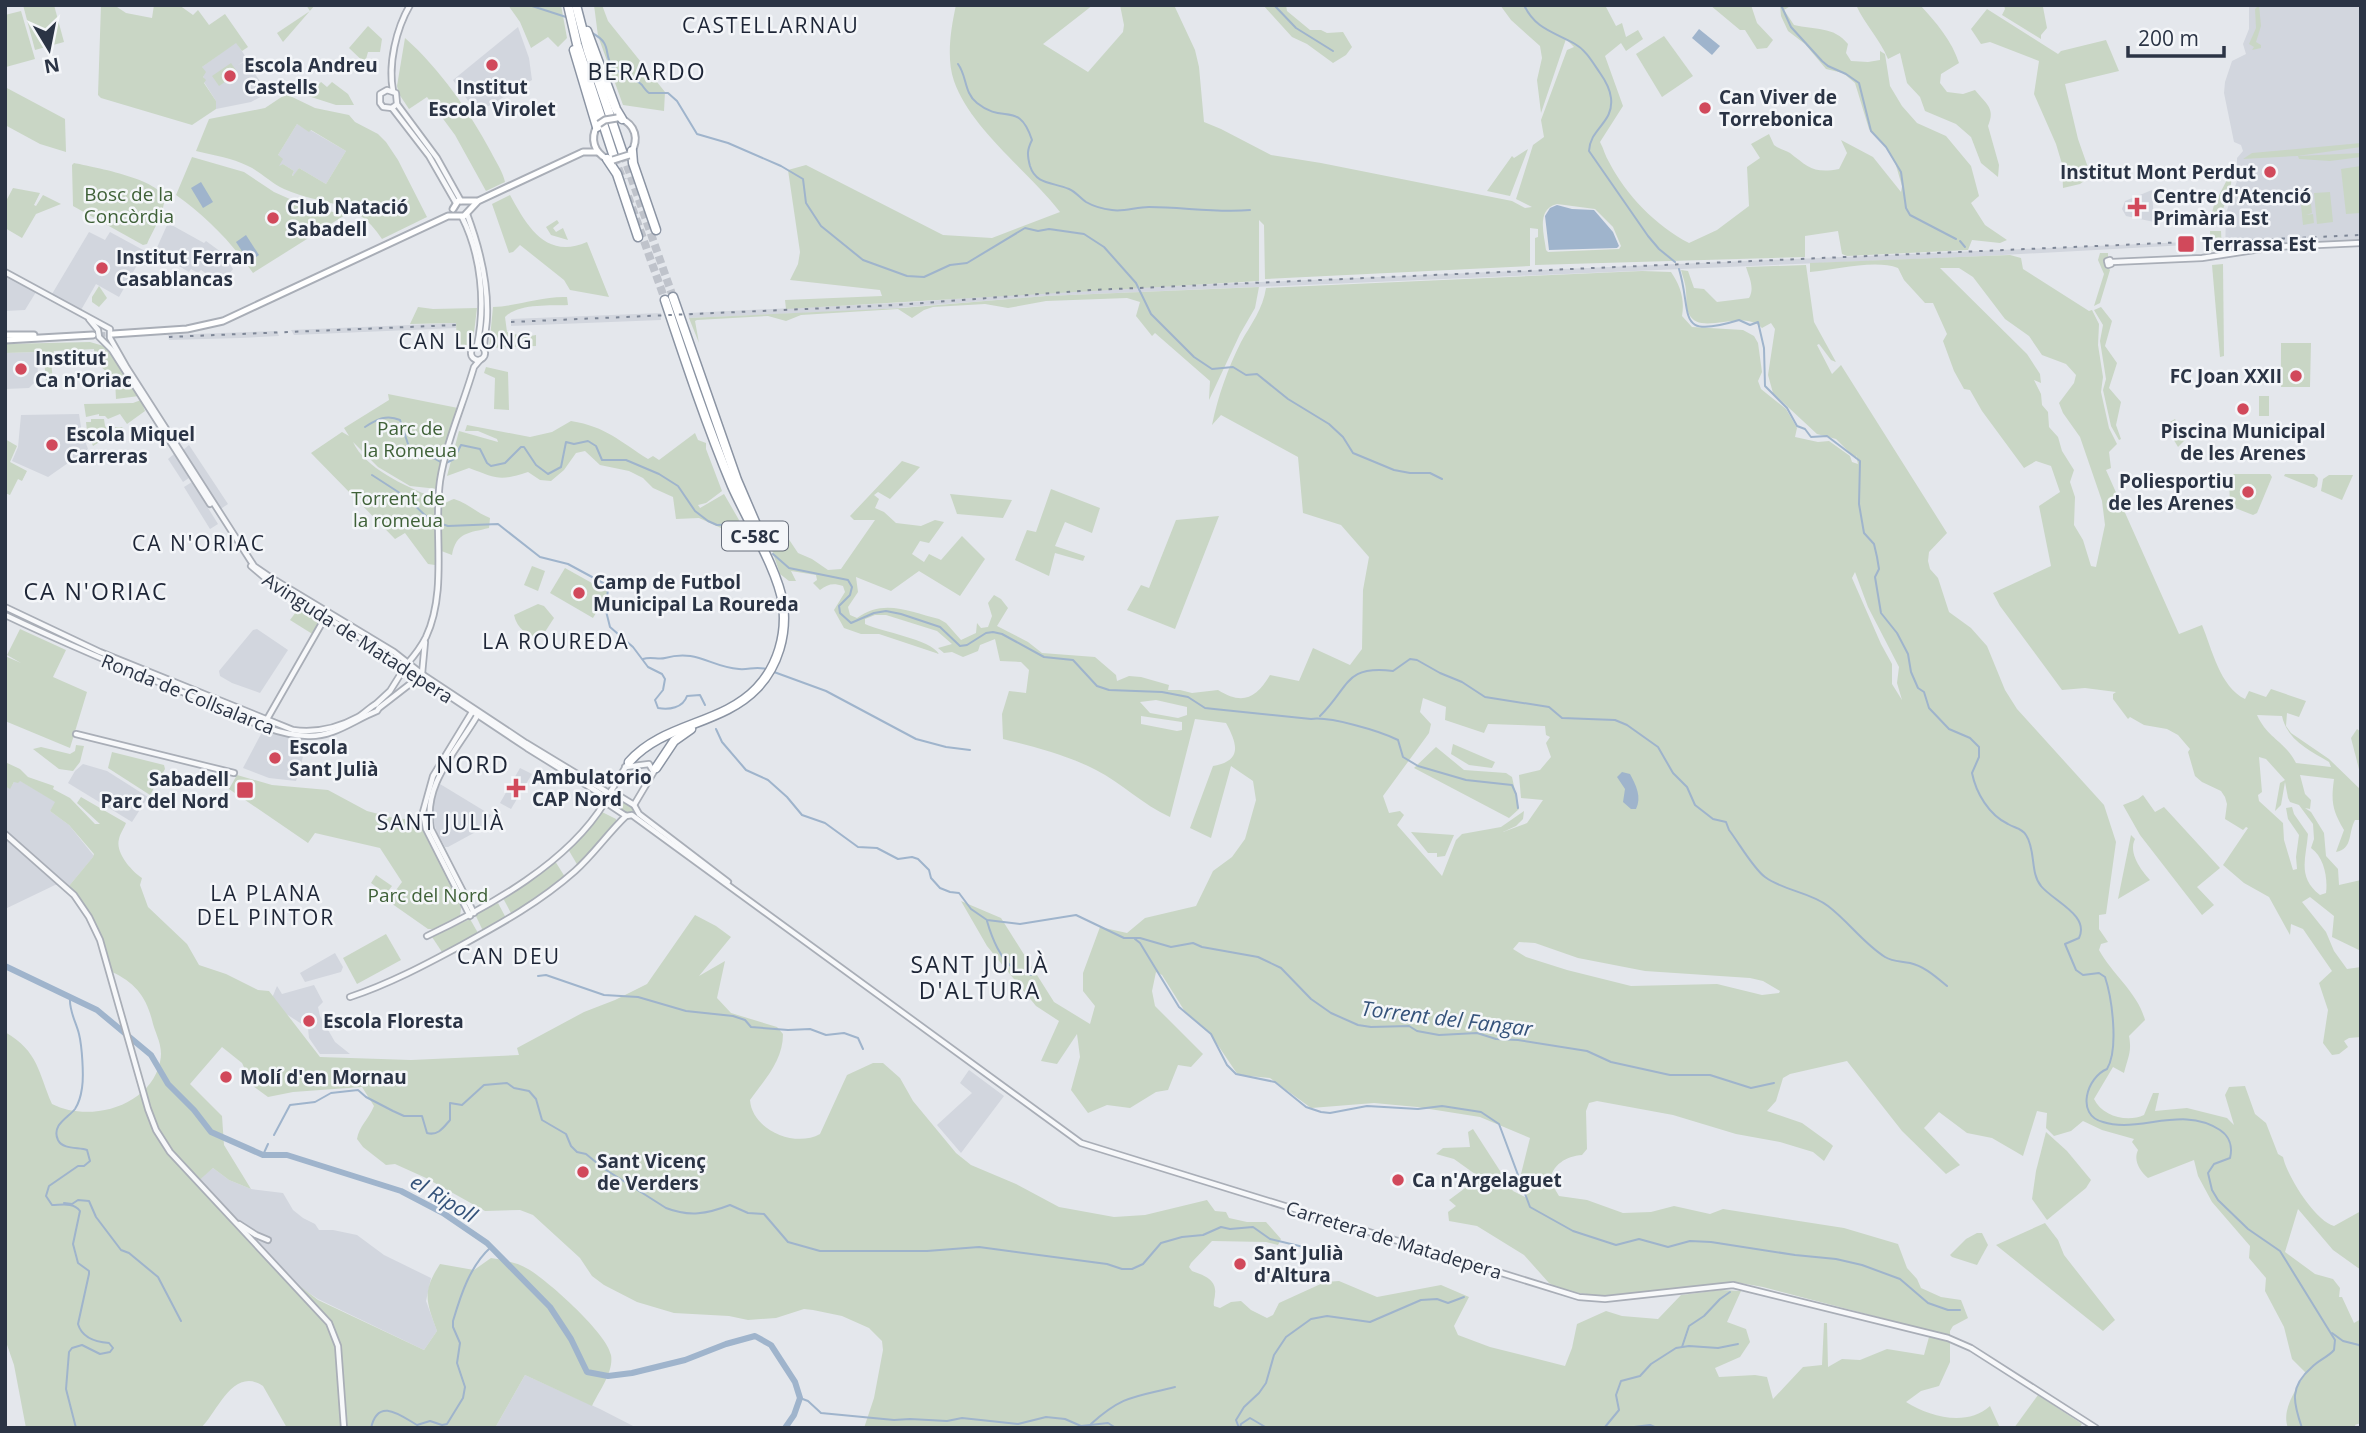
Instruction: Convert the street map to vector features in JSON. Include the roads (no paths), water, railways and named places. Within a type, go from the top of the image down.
[{"type":"highway","points":[[577,5],[620,118]]},
{"type":"highway","points":[[577,5],[620,156],[617,174],[638,237]]},
{"type":"highway","points":[[568,6],[578,44],[620,156],[633,163],[656,230]]},
{"type":"highway","points":[[568,6],[575,53],[598,126]]},
{"type":"highway","name":"C-58C","points":[[654,770],[671,745],[683,734],[738,706],[754,693],[776,660],[784,627],[780,589],[731,483],[669,299]]},
{"type":"highway","name":"C-58C","points":[[627,764],[651,742],[736,704],[758,687],[769,673]]},
{"type":"main road","points":[[201,326],[225,318],[439,218],[459,204],[478,201],[583,152],[593,141],[598,126],[608,119],[620,118],[630,124],[635,132],[636,143],[620,156],[583,152]]},
{"type":"main road","points":[[593,141],[597,152]]},
{"type":"main road","points":[[110,332],[201,326],[226,320],[448,216],[464,214],[478,201]]},
{"type":"main road","points":[[459,204],[464,214]]},
{"type":"main road","points":[[459,204],[464,214]]},
{"type":"main road","points":[[5,338],[93,334]]},
{"type":"street","points":[[410,5],[395,45],[391,80],[387,90],[380,94],[380,103],[383,107],[392,108],[411,130],[459,204]]},
{"type":"street","points":[[391,80],[393,91],[397,95],[397,104],[437,158],[459,204]]},
{"type":"street","points":[[387,90],[393,91]]},
{"type":"street","points":[[392,108],[397,104]]},
{"type":"street","points":[[464,214],[475,253],[481,289],[481,330],[477,346],[471,351],[474,367]]},
{"type":"street","points":[[377,706],[421,676],[437,586],[439,489],[449,444],[474,367],[485,356],[487,315],[482,260],[464,214]]},
{"type":"street","points":[[2112,262],[2202,258],[2274,247],[2361,243]]},
{"type":"street","points":[[5,272],[110,332]]},
{"type":"street","name":"Avinguda de Matadepera","points":[[83,315],[112,350],[249,564],[271,583],[327,615]]},
{"type":"street","name":"Avinguda de Matadepera","points":[[110,332],[247,556],[263,573],[607,795],[716,871],[745,897]]},
{"type":"street","points":[[477,346],[484,348]]},
{"type":"street","points":[[473,357],[480,360]]},
{"type":"street","name":"Ronda de Collsalarca","points":[[5,607],[264,724]]},
{"type":"street","name":"Ronda de Collsalarca","points":[[5,615],[97,658],[264,724],[310,732],[343,724],[377,706]]},
{"type":"street","points":[[264,724],[327,615]]},
{"type":"street","points":[[377,706],[426,637]]},
{"type":"street","points":[[415,654],[423,659]]},
{"type":"street","name":"Avinguda de Matadepera","points":[[421,676],[475,714],[632,812]]},
{"type":"street","points":[[396,682],[400,687],[406,687]]},
{"type":"street","points":[[472,915],[431,829],[429,802],[438,780],[475,714]]},
{"type":"street","points":[[76,734],[234,773]]},
{"type":"street","points":[[427,936],[472,915],[541,869],[577,837],[627,764],[649,764],[654,770]]},
{"type":"street","name":"C-58C","points":[[632,812],[654,770]]},
{"type":"street","points":[[349,997],[388,984],[482,934],[542,898],[589,858],[632,812]]},
{"type":"street","points":[[5,834],[74,895],[89,917],[100,940],[153,1124],[165,1145],[310,1300],[332,1328],[340,1354],[344,1428]]},
{"type":"street","name":"Carretera de Matadepera","points":[[745,897],[1081,1143],[1579,1297],[1605,1299],[1733,1285],[1948,1338],[1971,1348],[2096,1428]]},
{"type":"street","points":[[233,1219],[268,1240]]},
{"type":"water","points":[[1699,29],[1720,46],[1712,55],[1692,38]]},
{"type":"water","points":[[201,182],[213,202],[203,208],[191,188]]},
{"type":"water","points":[[1557,205],[1594,210],[1613,232],[1619,246],[1549,250],[1545,216],[1550,208]]},
{"type":"water","points":[[246,235],[259,255],[249,262],[236,242]]},
{"type":"water","points":[[1622,772],[1630,774],[1636,787],[1636,809],[1631,809],[1623,802],[1625,789],[1617,777]]},
{"type":"waterway","points":[[529,5],[566,17]]},
{"type":"waterway","points":[[1274,5],[1296,28],[1333,51]]},
{"type":"waterway","points":[[1524,5],[1539,25],[1583,50],[1604,79],[1611,107],[1606,120],[1593,137],[1589,151],[1648,236],[1675,262]]},
{"type":"waterway","points":[[1781,5],[1791,27],[1822,61],[1859,83],[1871,131],[1886,147],[1901,172],[1906,208],[1910,215],[1956,239]]},
{"type":"waterway","points":[[592,33],[603,41],[609,61],[615,69],[639,82],[649,93],[668,93],[677,101],[697,134],[728,143],[781,166],[803,179],[806,203],[821,226],[863,260],[907,276],[924,277],[950,265],[967,263],[1025,228],[1084,234],[1104,247],[1136,283],[1151,314],[1194,357],[1212,369],[1233,367],[1246,375],[1257,374],[1288,399],[1329,424],[1343,437],[1353,453],[1394,470],[1430,473],[1442,479]]},
{"type":"waterway","points":[[958,64],[970,94],[977,103],[1022,120],[1032,140],[1028,153],[1030,166],[1041,180],[1069,189],[1089,203],[1109,210],[1149,207],[1250,210]]},
{"type":"waterway","points":[[1960,241],[1965,247]]},
{"type":"waterway","points":[[1679,269],[1687,311],[1695,325],[1704,327],[1739,320],[1750,325],[1758,322],[1764,348],[1765,386],[1787,408],[1797,426],[1805,429],[1811,437],[1827,436],[1860,461],[1859,504],[1864,533],[1874,544],[1877,557],[1879,569],[1875,577],[1881,613],[1897,633],[1908,654],[1911,672],[1918,688],[1924,692],[1929,708],[1949,729],[1970,738],[1979,747],[1979,757],[1972,773],[1984,803],[2001,820],[2024,833],[2031,847],[2034,868],[2041,886],[2069,909],[2079,922],[2079,938],[2065,944],[2076,970],[2083,975],[2099,973],[2105,977],[2112,1010],[2113,1049],[2107,1069],[2100,1073],[2090,1087],[2087,1096],[2089,1112],[2103,1122],[2119,1125],[2185,1119],[2197,1121],[2220,1130],[2228,1138],[2231,1145],[2230,1158],[2214,1164],[2208,1173],[2212,1190],[2218,1200],[2248,1229],[2280,1251],[2335,1340],[2334,1350],[2305,1374],[2296,1388],[2295,1403],[2302,1428]]},
{"type":"waterway","points":[[365,427],[382,418],[400,420],[415,458],[430,456],[444,464],[454,459],[461,445],[480,449],[491,466],[505,463],[524,447],[536,465],[548,474],[561,467],[566,442],[574,444],[588,441],[596,446],[602,460],[626,460],[659,474],[678,486],[695,511],[708,521],[717,525],[738,524],[743,529],[741,535],[751,536]]},
{"type":"waterway","points":[[372,475],[406,497],[430,520],[448,526],[498,524],[540,557],[568,564],[605,584],[608,588],[606,611],[610,627],[633,647],[648,667],[662,674],[665,679],[663,690],[655,700],[658,708],[675,707],[687,696],[700,695],[705,705]]},
{"type":"waterway","points":[[773,554],[789,568],[848,580],[852,587],[850,595],[839,606],[840,613],[851,623],[874,613],[886,611],[901,614],[940,627],[960,646],[993,632],[1002,634],[1044,657],[1073,660],[1097,686],[1109,690],[1162,692],[1188,697],[1205,708],[1330,720],[1354,725],[1398,740],[1403,757],[1418,766],[1466,780],[1512,785],[1518,808]]},
{"type":"waterway","points":[[643,659],[686,656],[729,668],[766,669]]},
{"type":"waterway","points":[[1320,716],[1356,675],[1365,671],[1393,671],[1410,659],[1462,682],[1485,697],[1549,707],[1562,718],[1615,720],[1627,725],[1658,747],[1673,773],[1687,787],[1695,805],[1713,819],[1726,822],[1746,855],[1765,877],[1821,901],[1885,957],[1920,967],[1947,986]]},
{"type":"waterway","points":[[774,672],[826,691],[916,739],[970,750]]},
{"type":"waterway","name":"Torrent del Fangar","points":[[716,729],[722,742],[746,770],[768,780],[802,815],[825,823],[858,847],[877,848],[898,859],[918,859],[929,870],[931,878],[940,888],[959,893],[971,909],[987,920],[1020,924],[1076,915],[1124,938],[1140,938],[1171,947],[1193,943],[1258,957],[1281,968],[1311,999],[1331,1013],[1358,1025],[1409,1026],[1417,1031],[1439,1035],[1477,1033],[1496,1039],[1587,1051],[1611,1062],[1670,1075],[1710,1075],[1751,1088],[1774,1083]]},
{"type":"waterway","points":[[987,921],[1001,955],[1011,966],[1031,975]]},
{"type":"waterway","points":[[1135,939],[1179,1007],[1211,1034],[1227,1065],[1236,1074],[1275,1082],[1306,1107],[1321,1112],[1330,1113],[1367,1106],[1418,1109],[1442,1106],[1481,1112],[1499,1124],[1530,1207],[1573,1231],[1616,1245],[1639,1239],[1668,1247],[1690,1241],[1711,1242],[1836,1259],[1900,1279],[1928,1303],[1948,1310],[1960,1310]]},
{"type":"waterway","name":"el Ripoll","points":[[5,966],[97,1010],[151,1055],[168,1084],[211,1132],[263,1155],[287,1155],[401,1191],[443,1213],[487,1243],[550,1307],[571,1339],[587,1372],[608,1376],[632,1373],[685,1360],[755,1336],[771,1345],[795,1382],[800,1398],[794,1415],[785,1428]]},
{"type":"waterway","points":[[538,976],[546,975],[604,995],[638,997],[686,1011],[733,1016],[745,1020],[751,1027],[810,1029],[826,1035],[844,1033],[858,1038],[863,1049]]},
{"type":"waterway","points":[[70,998],[80,1039],[83,1083],[76,1107],[58,1126],[56,1135],[64,1145],[87,1150],[90,1161],[49,1186],[46,1196],[52,1205],[71,1205],[80,1211],[73,1244],[78,1263],[89,1271],[89,1274],[78,1324],[86,1336],[109,1343],[113,1348],[110,1352],[100,1354],[82,1345],[69,1352],[66,1389],[76,1428]]},
{"type":"waterway","points":[[274,1135],[290,1105],[315,1102],[331,1093],[358,1090],[366,1097],[404,1116],[422,1116],[427,1133],[434,1133],[440,1131],[450,1120],[450,1103],[462,1105],[484,1085],[507,1083],[514,1088],[529,1091],[536,1099],[542,1120],[566,1134],[577,1152],[586,1154],[666,1208],[682,1213],[698,1213],[730,1205],[748,1213],[764,1214],[788,1242],[820,1251],[927,1251],[979,1247],[1132,1269],[1143,1264],[1161,1243],[1203,1235],[1221,1227],[1253,1227],[1270,1239],[1312,1249],[1319,1261]]},
{"type":"waterway","points":[[263,1155],[268,1144]]},
{"type":"waterway","points":[[64,1203],[89,1201],[96,1217],[121,1250],[129,1253],[158,1277],[181,1321]]},
{"type":"waterway","points":[[371,1428],[374,1419],[384,1411],[397,1413],[417,1425],[430,1421],[447,1424],[463,1398],[465,1387],[457,1363],[460,1343],[453,1321],[472,1272],[491,1247]]},
{"type":"waterway","points":[[1682,1347],[1689,1326],[1730,1292]]},
{"type":"waterway","points":[[1239,1428],[1236,1420],[1266,1383],[1274,1355],[1286,1337],[1311,1319],[1327,1316],[1370,1322],[1421,1300],[1437,1299],[1448,1303],[1464,1297]]},
{"type":"waterway","points":[[2332,1333],[2361,1348]]},
{"type":"waterway","points":[[1605,1427],[1619,1410],[1616,1395],[1621,1381],[1640,1376],[1651,1364],[1676,1348],[1718,1348],[1738,1344]]},
{"type":"waterway","points":[[1091,1424],[1121,1402],[1175,1387]]},
{"type":"waterway","points":[[800,1398],[808,1401],[821,1413],[894,1420],[947,1421],[962,1418],[1018,1424],[1046,1417],[1065,1419],[1081,1426],[1108,1423],[1116,1428]]},
{"type":"waterway","points":[[1240,1428],[1241,1424],[1250,1418],[1267,1428]]},
{"type":"waterway","points":[[1626,1428],[1650,1425],[1657,1428]]},
{"type":"waterway","points":[[1673,1428],[1678,1428]]},
{"type":"tunnel","points":[[623,154],[673,297]]},
{"type":"tunnel","points":[[614,157],[623,180]]},
{"type":"tunnel","points":[[628,196],[665,300]]},
{"type":"tunnel","points":[[93,335],[113,334]]},
{"type":"railway","points":[[2229,241],[2361,235]]},
{"type":"railway","points":[[511,322],[897,305],[1092,290],[2187,242]]},
{"type":"railway","points":[[169,337],[456,325]]},
{"type":"place","name":"Institut Escola Virolet","points":[[492,65]]},
{"type":"place","name":"Escola Andreu Castells","points":[[230,76]]},
{"type":"place","name":"Can Viver de Torrebonica","points":[[1705,108]]},
{"type":"place","name":"Institut Mont Perdut","points":[[2270,172]]},
{"type":"place","name":"Centre d'Atenció Primària Est","points":[[2137,207]]},
{"type":"place","name":"Club Natació Sabadell","points":[[273,218]]},
{"type":"place","name":"Terrassa Est","points":[[2186,244]]},
{"type":"place","name":"Institut Ferran Casablancas","points":[[102,268]]},
{"type":"place","name":"Institut Ca n'Oriac","points":[[21,369]]},
{"type":"place","name":"FC Joan XXII","points":[[2296,376]]},
{"type":"place","name":"Piscina Municipal de les Arenes","points":[[2243,409]]},
{"type":"place","name":"Escola Miquel Carreras","points":[[52,445]]},
{"type":"place","name":"Poliesportiu de les Arenes","points":[[2248,492]]},
{"type":"place","name":"Camp de Futbol Municipal La Roureda","points":[[579,593]]},
{"type":"place","name":"Escola Sant Julià","points":[[275,758]]},
{"type":"place","name":"Ambulatorio CAP Nord","points":[[516,788]]},
{"type":"place","name":"Sabadell Parc del Nord","points":[[245,790]]},
{"type":"place","name":"Escola Floresta","points":[[309,1021]]},
{"type":"place","name":"Molí d'en Mornau","points":[[226,1077]]},
{"type":"place","name":"Sant Vicenç de Verders","points":[[583,1172]]},
{"type":"place","name":"Ca n'Argelaguet","points":[[1398,1180]]},
{"type":"place","name":"Sant Julià d'Altura","points":[[1240,1264]]},
{"type":"district","name":"CASTELLARNAU","points":[[771,25]]},
{"type":"district","name":"BERARDO","points":[[647,71]]},
{"type":"district","name":"CAN LLONG","points":[[466,341]]},
{"type":"district","name":"CA N'ORIAC","points":[[199,543]]},
{"type":"district","name":"CA N'ORIAC","points":[[96,591]]},
{"type":"district","name":"LA ROUREDA","points":[[556,641]]},
{"type":"district","name":"NORD","points":[[473,764]]},
{"type":"district","name":"SANT JULIÀ","points":[[441,822]]},
{"type":"district","name":"LA PLANA DEL PINTOR","points":[[266,905]]},
{"type":"district","name":"CAN DEU","points":[[509,956]]},
{"type":"district","name":"SANT JULIÀ D'ALTURA","points":[[980,977]]},
{"type":"park label","name":"Bosc de la Concòrdia","points":[[129,205]]},
{"type":"park label","name":"Parc de la Romeua","points":[[410,439]]},
{"type":"park label","name":"Torrent de la romeua","points":[[398,509]]},
{"type":"park label","name":"Parc del Nord","points":[[428,895]]}]
